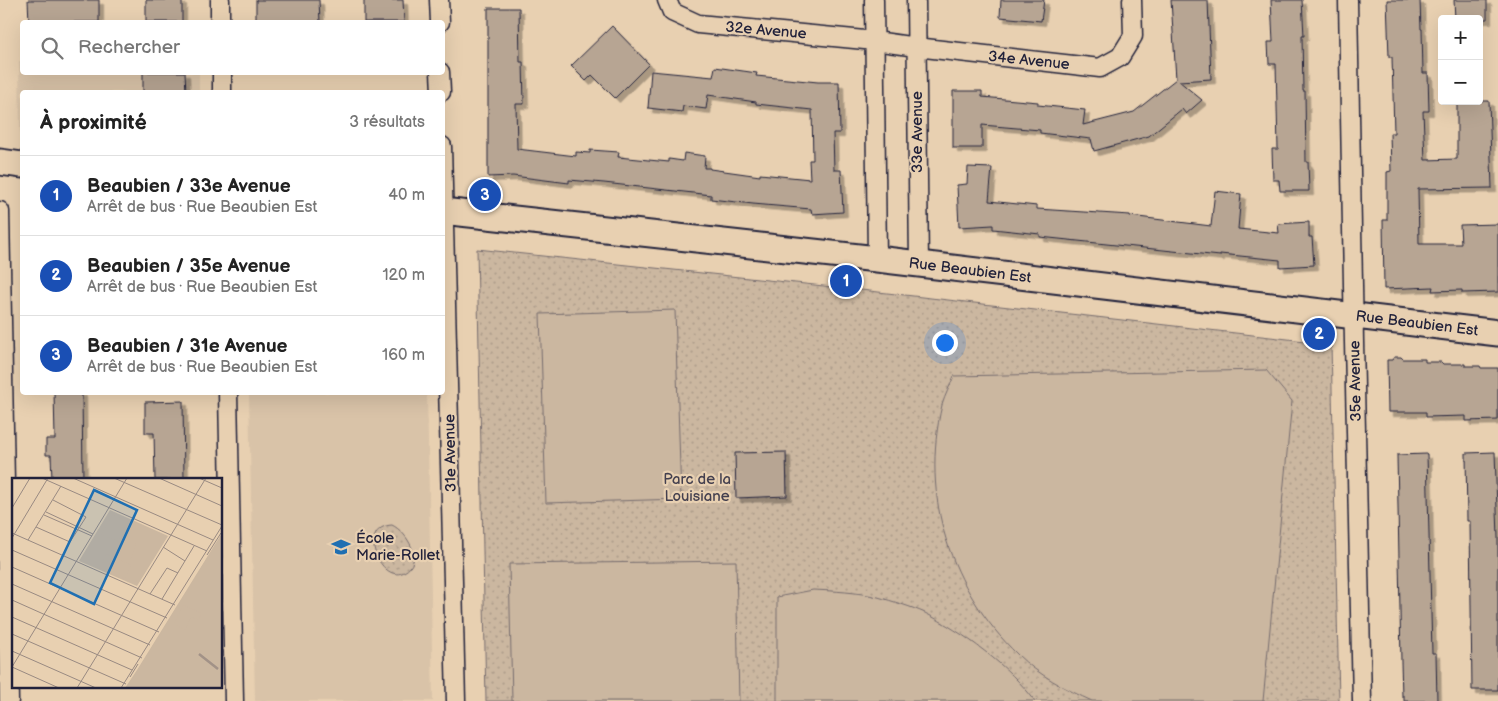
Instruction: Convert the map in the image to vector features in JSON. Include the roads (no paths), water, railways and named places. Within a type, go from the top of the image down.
[{"type":"street","points":[[220,0],[220,20]]},
{"type":"street","points":[[439,0],[440,20]]},
{"type":"street","name":"32e Avenue","points":[[667,0],[672,12],[698,24],[875,41]]},
{"type":"street","points":[[874,0],[878,259]]},
{"type":"street","name":"33e Avenue","points":[[916,0],[918,264]]},
{"type":"street","name":"34e Avenue","points":[[875,41],[1100,68],[1120,57],[1133,36],[1132,0]]},
{"type":"street","name":"35e Avenue","points":[[1348,0],[1362,701]]},
{"type":"street","points":[[222,75],[222,90]]},
{"type":"street","points":[[440,75],[441,90]]},
{"type":"street","points":[[0,162],[20,164]]},
{"type":"street","points":[[0,211],[9,701]]},
{"type":"street","name":"Rue Beaubien Est","points":[[445,211],[878,259],[1498,332]]},
{"type":"street","name":"31e Avenue","points":[[445,252],[456,701]]},
{"type":"street","points":[[228,395],[234,701]]},
{"type":"place","name":"Beaubien / 31e Avenue","points":[[485,195]]},
{"type":"place","name":"Beaubien / 33e Avenue","points":[[846,281]]},
{"type":"place","name":"Beaubien / 35e Avenue","points":[[1319,334]]},
{"type":"place","name":"École Marie-Rollet","points":[[341,547]]},
{"type":"park label","name":"Parc de la Louisiane","points":[[697,488]]}]
